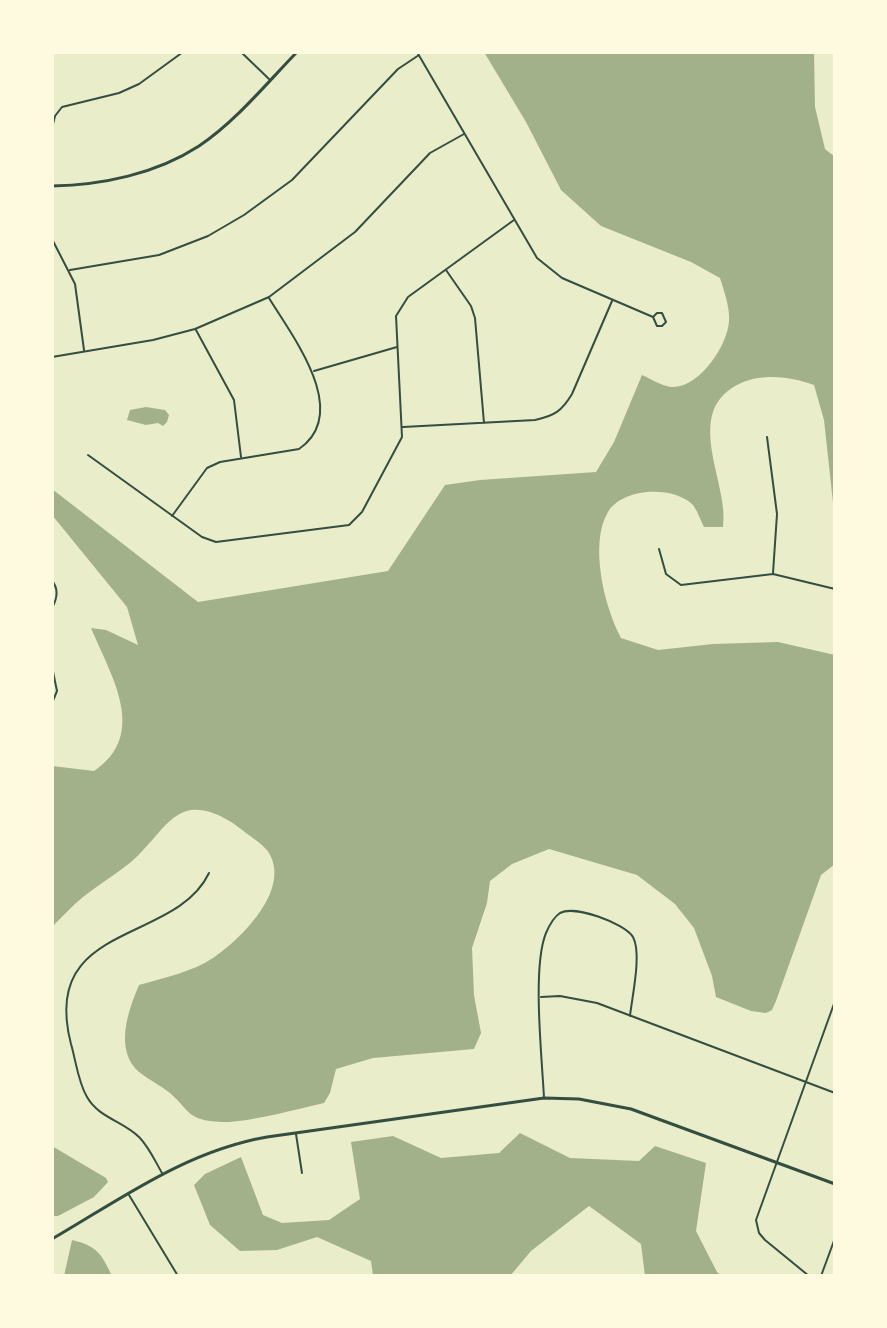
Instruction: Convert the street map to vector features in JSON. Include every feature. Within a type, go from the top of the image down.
[{"type":"street","points":[[52,128],[55,116],[62,107],[119,93],[139,84],[183,52]]},
{"type":"street","points":[[241,52],[270,80]]},
{"type":"street","points":[[52,186],[113,180],[149,170],[179,157],[200,145],[227,122],[297,52]]},
{"type":"street","points":[[70,270],[159,255],[208,236],[244,215],[292,180],[398,69],[418,53],[537,258],[548,269],[653,317]]},
{"type":"street","points":[[52,357],[131,344],[195,329],[269,297],[355,232],[430,153],[464,134]]},
{"type":"street","points":[[88,455],[202,537],[216,542],[349,525],[362,512],[399,445],[403,427],[396,316],[400,306],[445,269],[514,220]]},
{"type":"street","points":[[52,239],[70,270],[79,298],[84,350]]},
{"type":"street","points":[[445,269],[471,306],[475,318],[484,424]]},
{"type":"street","points":[[172,516],[207,468],[220,462],[299,449],[308,443],[316,431],[320,398],[313,371],[269,297]]},
{"type":"street","points":[[403,427],[484,424],[552,416],[564,408],[572,394],[613,300]]},
{"type":"street","points":[[195,329],[234,400],[241,458]]},
{"type":"street","points":[[313,371],[398,347]]},
{"type":"street","points":[[767,437],[777,514],[773,574]]},
{"type":"street","points":[[659,549],[666,574],[681,585],[773,574],[835,589]]},
{"type":"street","points":[[52,581],[57,588],[57,597],[52,608]]},
{"type":"street","points":[[52,667],[57,691],[52,703]]},
{"type":"street","points":[[162,1173],[140,1137],[98,1111],[86,1095],[66,1023],[67,997],[73,980],[89,958],[119,936],[193,898],[209,873]]},
{"type":"street","points":[[544,1098],[539,968],[546,933],[557,914],[582,912],[617,924],[633,938],[636,952],[630,1016]]},
{"type":"street","points":[[540,997],[580,999],[835,1093]]},
{"type":"street","points":[[809,1276],[759,1233],[756,1212],[835,1004]]},
{"type":"street","points":[[52,1239],[162,1173],[191,1158],[228,1145],[544,1098],[579,1099],[631,1109],[835,1184]]},
{"type":"street","points":[[296,1133],[302,1173]]},
{"type":"street","points":[[129,1194],[178,1276]]},
{"type":"street","points":[[821,1276],[835,1238]]},
{"type":"shaded area","points":[[484,52],[814,52],[815,107],[825,149],[835,157],[835,521],[824,420],[814,385],[765,377],[737,385],[721,398],[713,414],[710,432],[723,527],[704,527],[693,505],[673,494],[636,494],[624,498],[608,512],[602,525],[599,557],[604,593],[621,638],[658,650],[778,642],[835,655],[835,864],[821,875],[776,1001],[772,1010],[766,1013],[751,1011],[716,997],[712,976],[694,928],[675,904],[637,875],[549,849],[512,864],[490,881],[487,903],[472,948],[474,995],[481,1033],[474,1049],[373,1058],[336,1069],[324,1103],[244,1120],[221,1122],[202,1119],[191,1114],[170,1093],[131,1063],[125,1042],[131,1006],[139,985],[196,967],[237,939],[260,912],[268,897],[274,867],[265,848],[234,824],[214,813],[191,810],[171,820],[131,862],[83,897],[52,927],[52,766],[94,771],[110,756],[120,740],[121,704],[91,628],[106,630],[138,645],[127,607],[52,515],[52,489],[198,602],[388,571],[445,485],[596,472],[614,442],[642,375],[671,387],[692,381],[718,353],[727,331],[729,310],[720,278],[691,262],[601,226],[561,190],[526,122]]},
{"type":"shaded area","points":[[146,407],[165,410],[169,415],[167,422],[163,426],[127,420],[130,410]]},
{"type":"shaded area","points":[[520,1133],[570,1158],[639,1161],[655,1146],[706,1163],[696,1231],[722,1276],[645,1276],[641,1244],[589,1206],[531,1251],[510,1276],[373,1276],[371,1261],[317,1237],[277,1250],[240,1251],[210,1225],[194,1185],[205,1174],[241,1157],[263,1215],[282,1223],[329,1220],[360,1199],[351,1142],[393,1136],[441,1158],[499,1153]]},
{"type":"shaded area","points":[[52,1146],[108,1182],[94,1197],[58,1216],[52,1216]]},
{"type":"shaded area","points":[[72,1240],[97,1252],[112,1276],[64,1276]]}]
